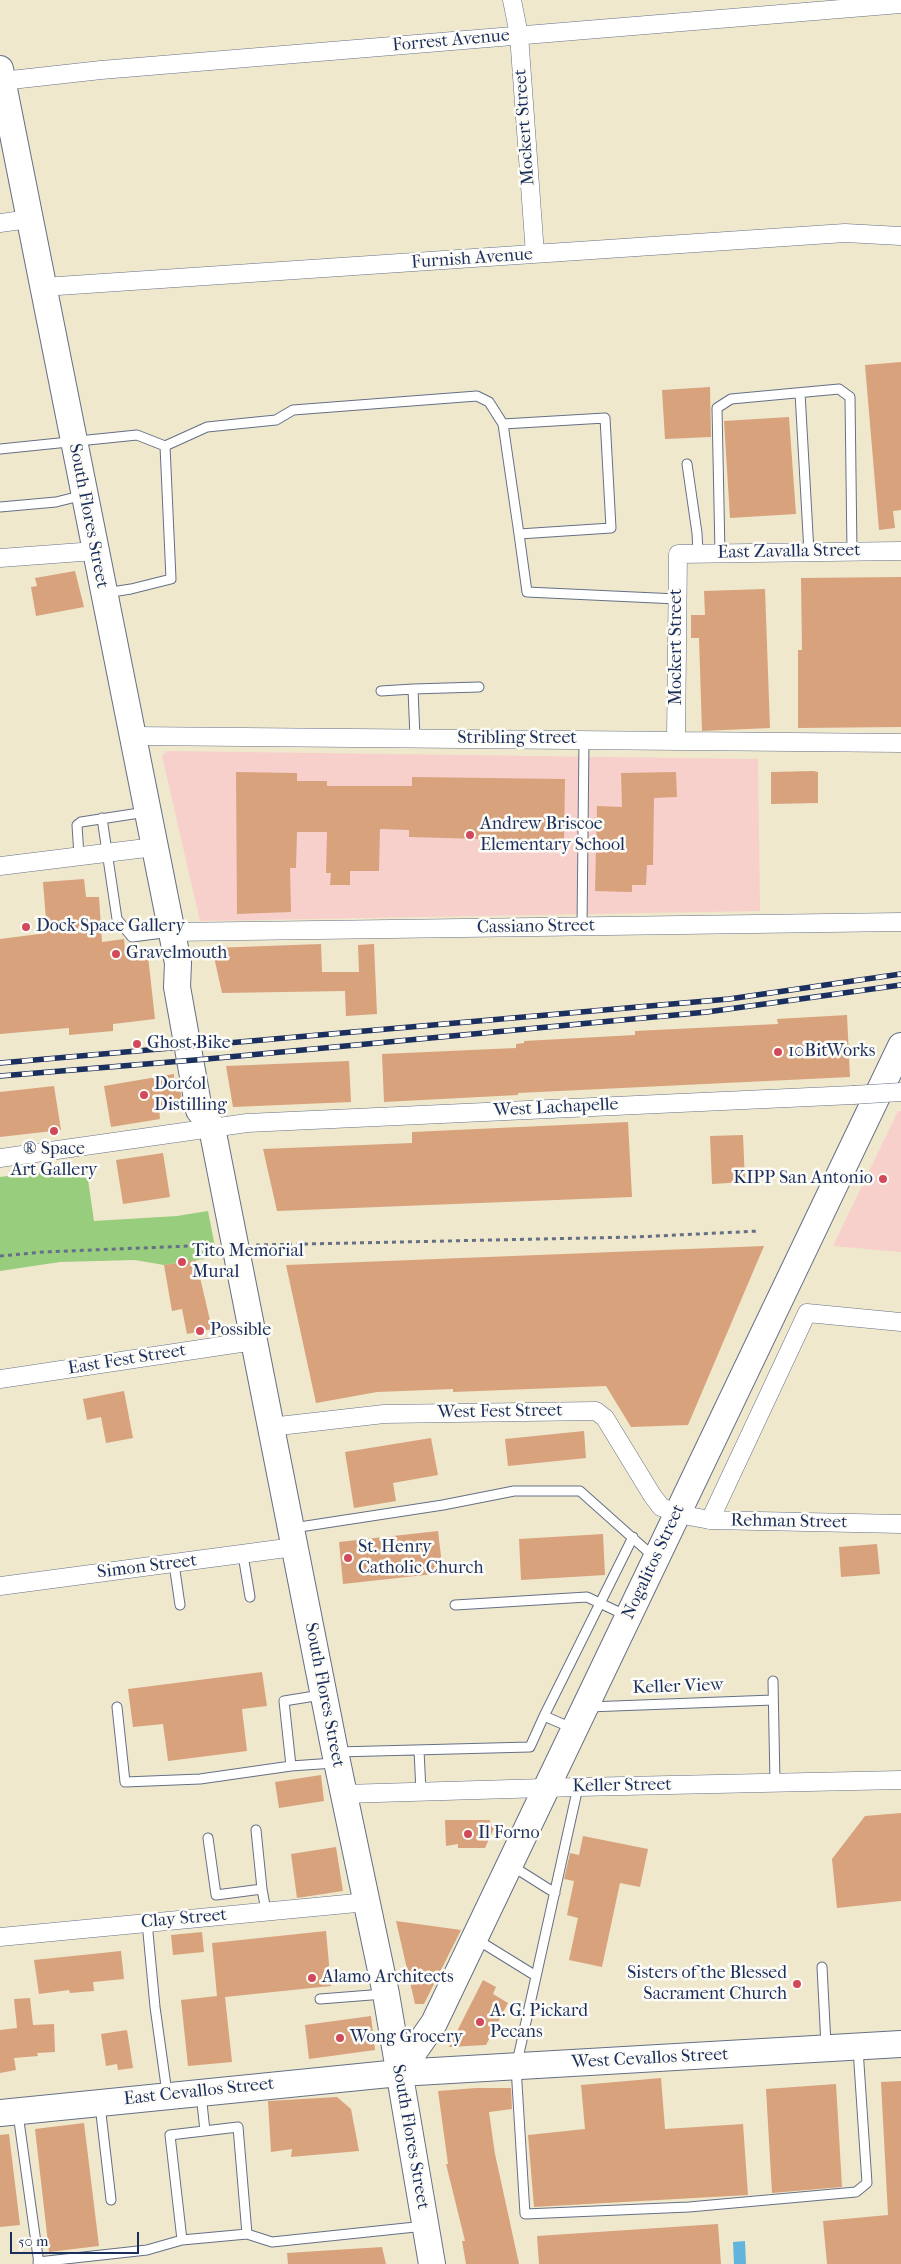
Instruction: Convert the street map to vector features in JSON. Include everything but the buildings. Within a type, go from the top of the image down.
[{"type":"main road","name":"South Flores Street","points":[[1,75],[171,932],[178,963],[192,986],[207,1059],[216,1108],[212,1127],[336,1758],[386,1994],[432,2264]]},
{"type":"main road","name":"Nogalitos Street","points":[[399,2073],[434,2023],[901,1046]]},
{"type":"main road","name":"West Cevallos Street","points":[[399,2073],[901,2044]]},
{"type":"main road","name":"East Cevallos Street","points":[[9,2112],[399,2073]]},
{"type":"street","name":"Mockert Street","points":[[512,0],[519,35],[535,254]]},
{"type":"street","name":"Forrest Avenue","points":[[1,75],[110,69],[901,4]]},
{"type":"street","points":[[0,223],[29,219]]},
{"type":"street","name":"Furnish Avenue","points":[[43,286],[845,232],[901,236]]},
{"type":"street","points":[[0,558],[94,551]]},
{"type":"street","name":"East Zavalla Street","points":[[678,554],[901,551]]},
{"type":"street","name":"Mockert Street","points":[[676,740],[678,554]]},
{"type":"street","name":"Stribling Street","points":[[133,736],[901,743]]},
{"type":"street","points":[[0,866],[154,847]]},
{"type":"street","name":"Cassiano Street","points":[[171,932],[901,922]]},
{"type":"street","name":"West Lachapelle","points":[[0,1158],[247,1123],[901,1092]]},
{"type":"street","points":[[710,1520],[807,1312],[901,1322]]},
{"type":"street","name":"East Fest Street","points":[[0,1380],[254,1341]]},
{"type":"street","name":"West Fest Street","points":[[270,1427],[384,1414],[596,1411],[605,1418],[661,1507],[678,1514]]},
{"type":"street","name":"Rehman Street","points":[[678,1514],[710,1520],[901,1524]]},
{"type":"street","name":"Simon Street","points":[[0,1586],[243,1555],[292,1538]]},
{"type":"street","name":"Keller Street","points":[[344,1794],[578,1786],[901,1780]]},
{"type":"street","name":"Clay Street","points":[[0,1937],[367,1902]]},
{"type":"lane","points":[[720,553],[717,408],[731,399],[839,389],[850,398],[852,552]]},
{"type":"lane","points":[[800,393],[809,552]]},
{"type":"lane","points":[[0,449],[137,435],[165,446],[207,427],[276,420],[293,410],[477,396],[489,402],[503,424],[527,592],[677,599]]},
{"type":"lane","points":[[503,424],[604,418],[611,528],[519,534]]},
{"type":"lane","points":[[103,593],[131,589],[171,579],[165,446]]},
{"type":"lane","points":[[687,464],[697,533],[698,554]]},
{"type":"lane","points":[[0,508],[56,502],[84,495]]},
{"type":"lane","points":[[381,691],[479,687]]},
{"type":"lane","points":[[414,689],[415,738]]},
{"type":"lane","points":[[582,927],[584,739]]},
{"type":"lane","points":[[79,856],[76,826],[81,822],[147,812]]},
{"type":"lane","points":[[102,818],[117,919],[132,937],[171,932]]},
{"type":"lane","points":[[292,1538],[514,1491],[580,1491],[655,1559]]},
{"type":"lane","points":[[117,1707],[125,1782],[200,1779],[336,1758],[419,1750],[530,1747],[602,1604],[632,1537]]},
{"type":"lane","points":[[243,1555],[250,1597]]},
{"type":"lane","points":[[174,1564],[180,1605]]},
{"type":"lane","points":[[454,1605],[587,1597],[628,1617]]},
{"type":"lane","points":[[773,1681],[775,1783]]},
{"type":"lane","points":[[291,1766],[284,1701],[324,1694]]},
{"type":"lane","name":"Keller View","points":[[580,1718],[773,1700]]},
{"type":"lane","points":[[544,1716],[580,1718]]},
{"type":"lane","points":[[419,1750],[421,1792]]},
{"type":"lane","points":[[578,1786],[516,2066],[525,2214],[631,2211],[856,2192],[867,2183],[867,2160],[858,2046]]},
{"type":"lane","points":[[256,1830],[266,1911]]},
{"type":"lane","points":[[208,1838],[216,1895],[262,1889]]},
{"type":"lane","points":[[510,1865],[554,1893]]},
{"type":"lane","points":[[148,1922],[155,2007],[167,2096]]},
{"type":"lane","points":[[475,1938],[536,1976]]},
{"type":"lane","points":[[822,1967],[827,2048]]},
{"type":"lane","points":[[320,1999],[386,1994]]},
{"type":"lane","points":[[201,2092],[205,2131]]},
{"type":"lane","points":[[99,2102],[111,2200]]},
{"type":"lane","points":[[9,2112],[39,2263],[147,2250],[182,2240],[247,2234],[272,2242],[425,2226]]},
{"type":"lane","points":[[182,2240],[170,2135],[238,2127],[247,2234]]},
{"type":"path","points":[[256,1245],[636,1237],[759,1232]]},
{"type":"path","points":[[0,1256],[43,1252],[215,1245]]},
{"type":"shaded area","name":"Andrew Briscoe Elementary School","points":[[167,751],[758,759],[760,911],[200,921],[162,756]]},
{"type":"shaded area","name":"KIPP San Antonio","points":[[898,1111],[901,1111],[901,1252],[833,1246]]},
{"type":"green space","points":[[86,1166],[94,1221],[177,1216],[208,1211],[217,1257],[164,1265],[135,1260],[60,1262],[0,1271],[0,1177]]},
{"type":"water","points":[[745,2241],[746,2264],[734,2264],[733,2242]]},
{"type":"railway","points":[[0,1063],[729,999],[901,974]]},
{"type":"railway","points":[[0,1076],[207,1059],[707,1012],[901,985]]},
{"type":"place","name":"Andrew Briscoe Elementary School","points":[[470,835]]},
{"type":"place","name":"Dock Space Gallery","points":[[26,927]]},
{"type":"place","name":"Gravelmouth","points":[[116,954]]},
{"type":"place","name":"Ghost Bike","points":[[137,1044]]},
{"type":"place","name":"10BitWorks","points":[[778,1052]]},
{"type":"place","name":"Dorćol Distilling","points":[[144,1095]]},
{"type":"place","name":"® Space Art Gallery","points":[[54,1131]]},
{"type":"place","name":"KIPP San Antonio","points":[[883,1179]]},
{"type":"place","name":"Tito Memorial Mural","points":[[182,1262]]},
{"type":"place","name":"Possible","points":[[200,1331]]},
{"type":"place","name":"St. Henry Catholic Church","points":[[348,1558]]},
{"type":"place","name":"Il Forno","points":[[468,1834]]},
{"type":"place","name":"Alamo Architects","points":[[312,1978]]},
{"type":"place","name":"Sisters of the Blessed Sacrament Church","points":[[797,1984]]},
{"type":"place","name":"A. G. Pickard Pecans","points":[[480,2022]]},
{"type":"place","name":"Wong Grocery","points":[[340,2038]]}]
